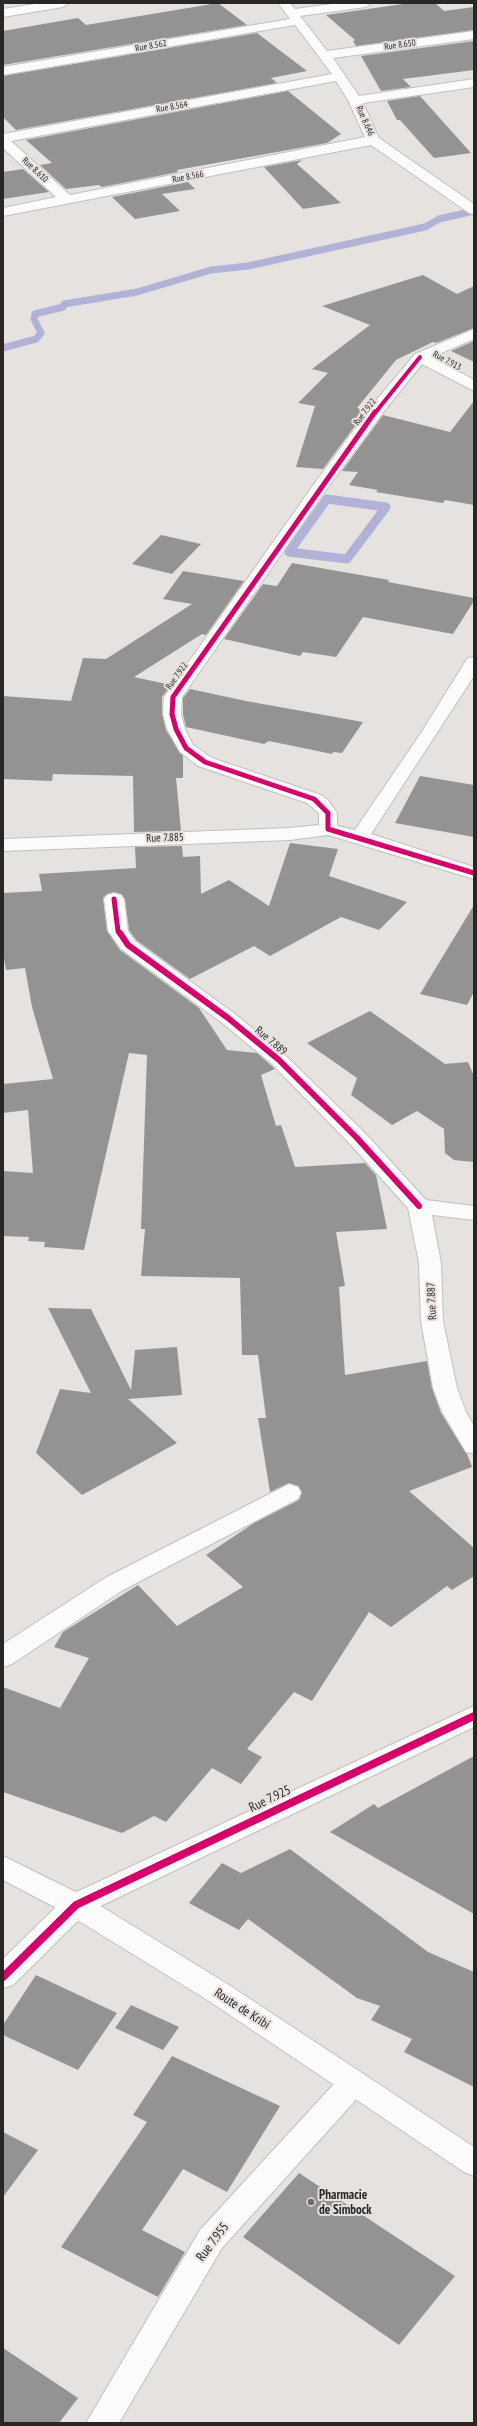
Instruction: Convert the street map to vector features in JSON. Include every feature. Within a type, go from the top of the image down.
[{"type":"street","points":[[3,13],[63,3]]},
{"type":"street","name":"Rue 8.646","points":[[284,3],[340,76],[355,100],[373,140],[474,210]]},
{"type":"street","name":"Rue 8.562","points":[[3,71],[366,3]]},
{"type":"street","name":"Rue 8.650","points":[[325,56],[474,35]]},
{"type":"street","name":"Rue 8.564","points":[[3,139],[340,76]]},
{"type":"street","points":[[355,100],[474,83]]},
{"type":"street","name":"Rue 8.610","points":[[3,139],[67,200]]},
{"type":"street","name":"Rue 8.566","points":[[3,212],[373,140]]},
{"type":"street","name":"Rue 7.913","points":[[420,357],[474,334]]},
{"type":"street","name":"Rue 7.913","points":[[420,357],[474,386]]},
{"type":"street","name":"Rue 7.922","points":[[328,829],[328,813],[322,805],[314,799],[205,762],[186,748],[176,729],[172,714],[173,697],[320,487],[379,407],[420,357]]},
{"type":"street","points":[[360,837],[430,733],[474,662]]},
{"type":"street","points":[[328,829],[360,837],[474,873]]},
{"type":"street","name":"Rue 7.885","points":[[3,845],[290,834],[328,829]]},
{"type":"street","name":"Rue 7.889","points":[[114,899],[117,926],[128,945],[228,1018],[280,1060],[357,1138],[419,1206]]},
{"type":"street","points":[[419,1206],[474,1213]]},
{"type":"street","name":"Rue 7.887","points":[[419,1206],[430,1263],[432,1322],[445,1388],[454,1412],[474,1446]]},
{"type":"street","points":[[3,1657],[114,1584],[289,1493]]},
{"type":"street","name":"Rue 7.925","points":[[3,1977],[76,1905],[474,1716]]},
{"type":"street","name":"Route de Kribi","points":[[3,1867],[76,1905],[220,1993],[474,2163]]},
{"type":"street","name":"Rue 7.955","points":[[102,2423],[211,2239],[353,2083]]},
{"type":"building","points":[[218,3],[247,25],[3,65],[3,31],[78,18],[86,25]]},
{"type":"building","points":[[410,3],[435,3],[444,11],[474,7],[474,30],[356,46],[353,41],[355,40],[326,15]]},
{"type":"building","points":[[257,33],[307,71],[271,78],[277,83],[16,130],[3,117],[3,76]]},
{"type":"building","points":[[474,41],[474,70],[403,79],[411,87],[381,91],[361,56]]},
{"type":"building","points":[[288,91],[341,134],[327,143],[177,170],[178,172],[102,187],[99,185],[66,189],[40,165],[52,163],[26,140]]},
{"type":"building","points":[[420,96],[471,153],[434,158],[400,120],[397,120],[387,101]]},
{"type":"building","points":[[302,160],[297,164],[341,203],[303,209],[264,167]]},
{"type":"building","points":[[23,169],[49,192],[3,199],[3,172]]},
{"type":"building","points":[[188,182],[195,189],[162,194],[180,211],[135,219],[112,197]]},
{"type":"building","points":[[423,275],[457,294],[474,286],[474,328],[436,343],[433,342],[396,360],[357,408],[366,411],[323,469],[296,467],[315,406],[298,403],[328,373],[312,369],[370,325],[322,306]]},
{"type":"building","points":[[474,341],[474,362],[451,351]]},
{"type":"building","points":[[474,401],[474,505],[445,500],[443,503],[376,492],[378,490],[349,485],[358,472],[342,471],[383,415],[450,432]]},
{"type":"building","points":[[161,535],[201,544],[172,574],[132,564]]},
{"type":"building","points":[[292,563],[389,580],[388,582],[474,598],[474,601],[453,634],[363,617],[336,657],[303,652],[300,656],[224,639],[263,584],[277,586]]},
{"type":"building","points":[[183,571],[244,581],[206,635],[202,634],[134,677],[171,685],[162,697],[162,714],[166,730],[183,756],[183,778],[176,778],[181,831],[134,832],[133,776],[53,774],[52,781],[3,779],[3,696],[71,701],[83,658],[106,659],[192,604],[163,599]]},
{"type":"building","points":[[190,689],[246,701],[363,722],[342,753],[333,752],[332,754],[269,741],[264,744],[186,727],[183,714],[183,698]]},
{"type":"building","points":[[420,776],[474,785],[474,837],[395,823]]},
{"type":"building","points":[[290,843],[338,849],[329,876],[407,902],[379,930],[341,917],[270,956],[254,946],[190,979],[136,940],[129,930],[125,899],[121,894],[114,892],[107,894],[103,898],[107,931],[120,950],[199,1008],[227,1050],[257,1053],[275,1069],[261,1075],[276,1126],[281,1125],[295,1167],[365,1163],[376,1175],[387,1229],[336,1232],[345,1286],[339,1287],[345,1375],[427,1361],[432,1388],[441,1413],[467,1454],[472,1467],[409,1491],[474,1548],[474,1576],[452,1590],[447,1586],[391,1627],[369,1612],[312,1701],[294,1692],[247,1749],[262,1757],[241,1784],[212,1768],[166,1822],[154,1816],[122,1833],[3,1792],[3,1687],[60,1708],[89,1658],[54,1647],[63,1632],[138,1585],[177,1626],[243,1587],[206,1555],[254,1523],[299,1500],[302,1492],[298,1486],[289,1483],[270,1492],[258,1418],[266,1418],[258,1355],[242,1355],[240,1278],[141,1276],[145,1229],[141,1229],[147,1055],[129,1053],[84,1250],[44,1247],[45,1242],[28,1241],[29,1237],[3,1236],[3,1171],[33,1173],[28,1110],[3,1113],[3,1084],[53,1079],[32,1007],[25,968],[6,970],[3,953],[3,893],[42,891],[39,874],[136,868],[135,847],[182,846],[183,857],[200,856],[201,894],[229,880],[269,906]]},
{"type":"building","points":[[474,905],[474,992],[467,1005],[420,994]]},
{"type":"building","points":[[370,1011],[445,1064],[468,1062],[474,1076],[474,1162],[454,1160],[445,1153],[444,1129],[417,1111],[392,1125],[351,1095],[357,1078],[307,1043]]},
{"type":"building","points":[[48,1308],[91,1309],[131,1390],[135,1350],[177,1347],[182,1395],[128,1399],[177,1443],[82,1495],[36,1453],[60,1389],[91,1393]]},
{"type":"building","points":[[474,1756],[474,1914],[330,1832],[374,1804],[378,1808]]},
{"type":"building","points":[[290,1849],[428,1952],[474,1972],[474,2087],[404,2052],[412,2039],[371,2020],[380,2006],[357,1998],[248,1919],[239,1930],[189,1903],[222,1863],[241,1873]]},
{"type":"building","points":[[36,1975],[117,2013],[78,2070],[3,2035],[3,2025]]},
{"type":"building","points":[[131,2005],[179,2027],[163,2050],[115,2028]]},
{"type":"building","points":[[172,2056],[280,2106],[227,2192],[183,2169],[142,2230],[185,2252],[158,2297],[61,2247],[147,2122],[133,2115]]},
{"type":"building","points":[[3,2132],[38,2150],[3,2197]]},
{"type":"building","points":[[299,2173],[455,2276],[399,2345],[243,2237]]},
{"type":"building","points":[[3,2348],[78,2398],[59,2423],[3,2423]]},
{"type":"waterway","points":[[3,348],[36,339],[41,333],[34,319],[35,314],[63,307],[64,304],[137,292],[211,270],[248,266],[425,227],[439,219],[474,211]]},
{"type":"waterway","points":[[327,499],[386,507],[347,559],[289,552],[327,499]]},
{"type":"cycle path","points":[[420,357],[379,407],[320,487],[173,697],[172,714],[176,729],[186,748],[205,762],[314,799],[322,805],[328,813],[328,829],[360,837],[474,873]]},
{"type":"cycle path","points":[[114,899],[118,931],[128,945],[228,1018],[279,1060],[357,1138],[419,1206]]},
{"type":"cycle path","points":[[3,1977],[76,1905],[474,1716]]},
{"type":"place","name":"Pharmacie de Simbock","points":[[311,2202]]}]
